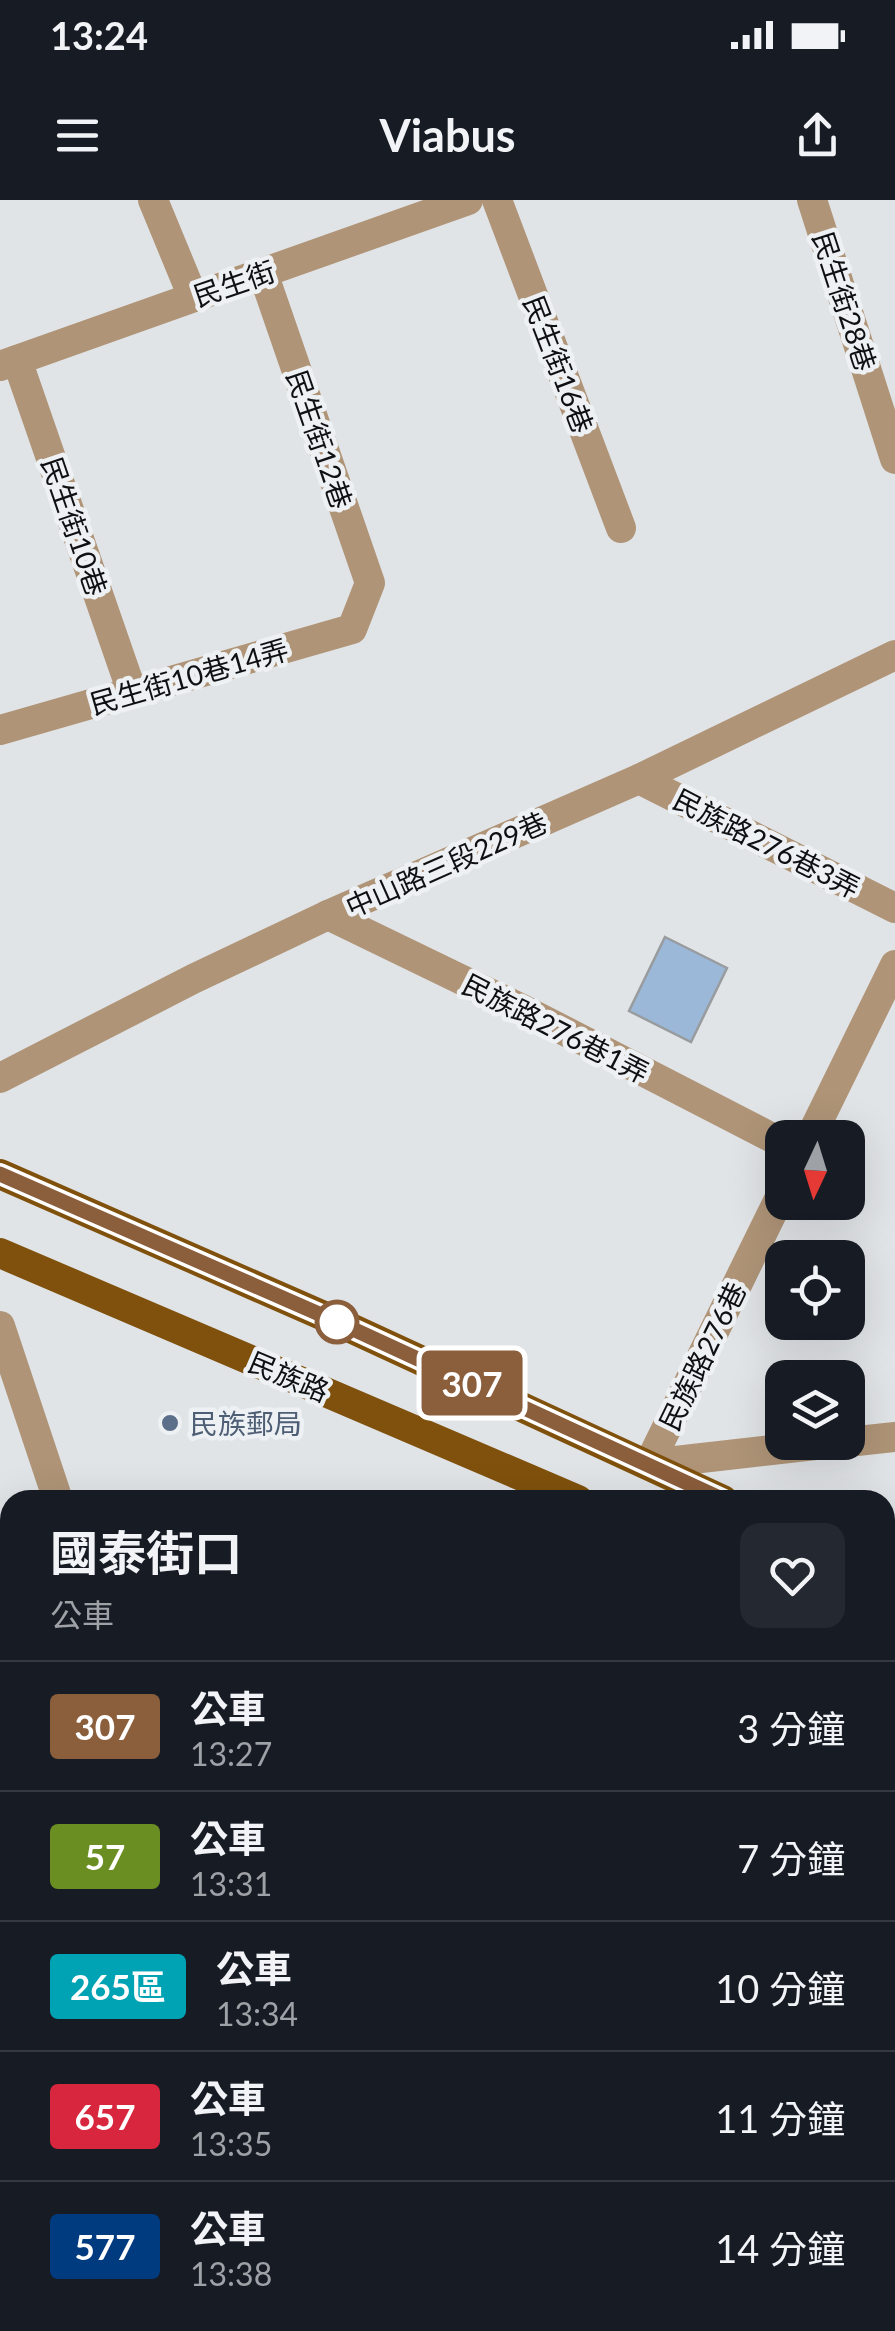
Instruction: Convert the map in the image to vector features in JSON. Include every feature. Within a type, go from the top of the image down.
[{"type":"main road","points":[[0,1174],[342,1324],[703,1490]]},
{"type":"main road","name":"民族路","points":[[0,1253],[555,1490]]},
{"type":"street","points":[[152,200],[193,297]]},
{"type":"street","name":"民生街","points":[[8,363],[468,200]]},
{"type":"street","name":"民生街16巷","points":[[497,200],[621,528]]},
{"type":"street","name":"民生街28巷","points":[[812,200],[895,459]]},
{"type":"street","name":"民生街12巷","points":[[264,273],[370,583],[362,604]]},
{"type":"street","name":"民生街10巷","points":[[8,363],[132,692]]},
{"type":"street","name":"民生街10巷14弄","points":[[0,730],[352,629],[362,604]]},
{"type":"street","name":"中山路三段229巷","points":[[0,1078],[192,979],[639,779],[895,655]]},
{"type":"street","name":"民族路276巷3弄","points":[[639,779],[895,908]]},
{"type":"street","name":"民族路276巷1弄","points":[[328,916],[526,1011],[765,1133]]},
{"type":"street","points":[[819,1120],[895,966]]},
{"type":"street","name":"民族路276巷","points":[[649,1464],[769,1220]]},
{"type":"street","points":[[0,1326],[55,1490]]},
{"type":"street","points":[[865,1440],[895,1436]]},
{"type":"street","points":[[649,1464],[765,1451]]},
{"type":"building","points":[[665,937],[727,968],[691,1042],[629,1011]]},
{"type":"bus line","name":"307","points":[[0,1174],[342,1324],[703,1490]]},
{"type":"place","name":"民族郵局","points":[[170,1423]]}]
